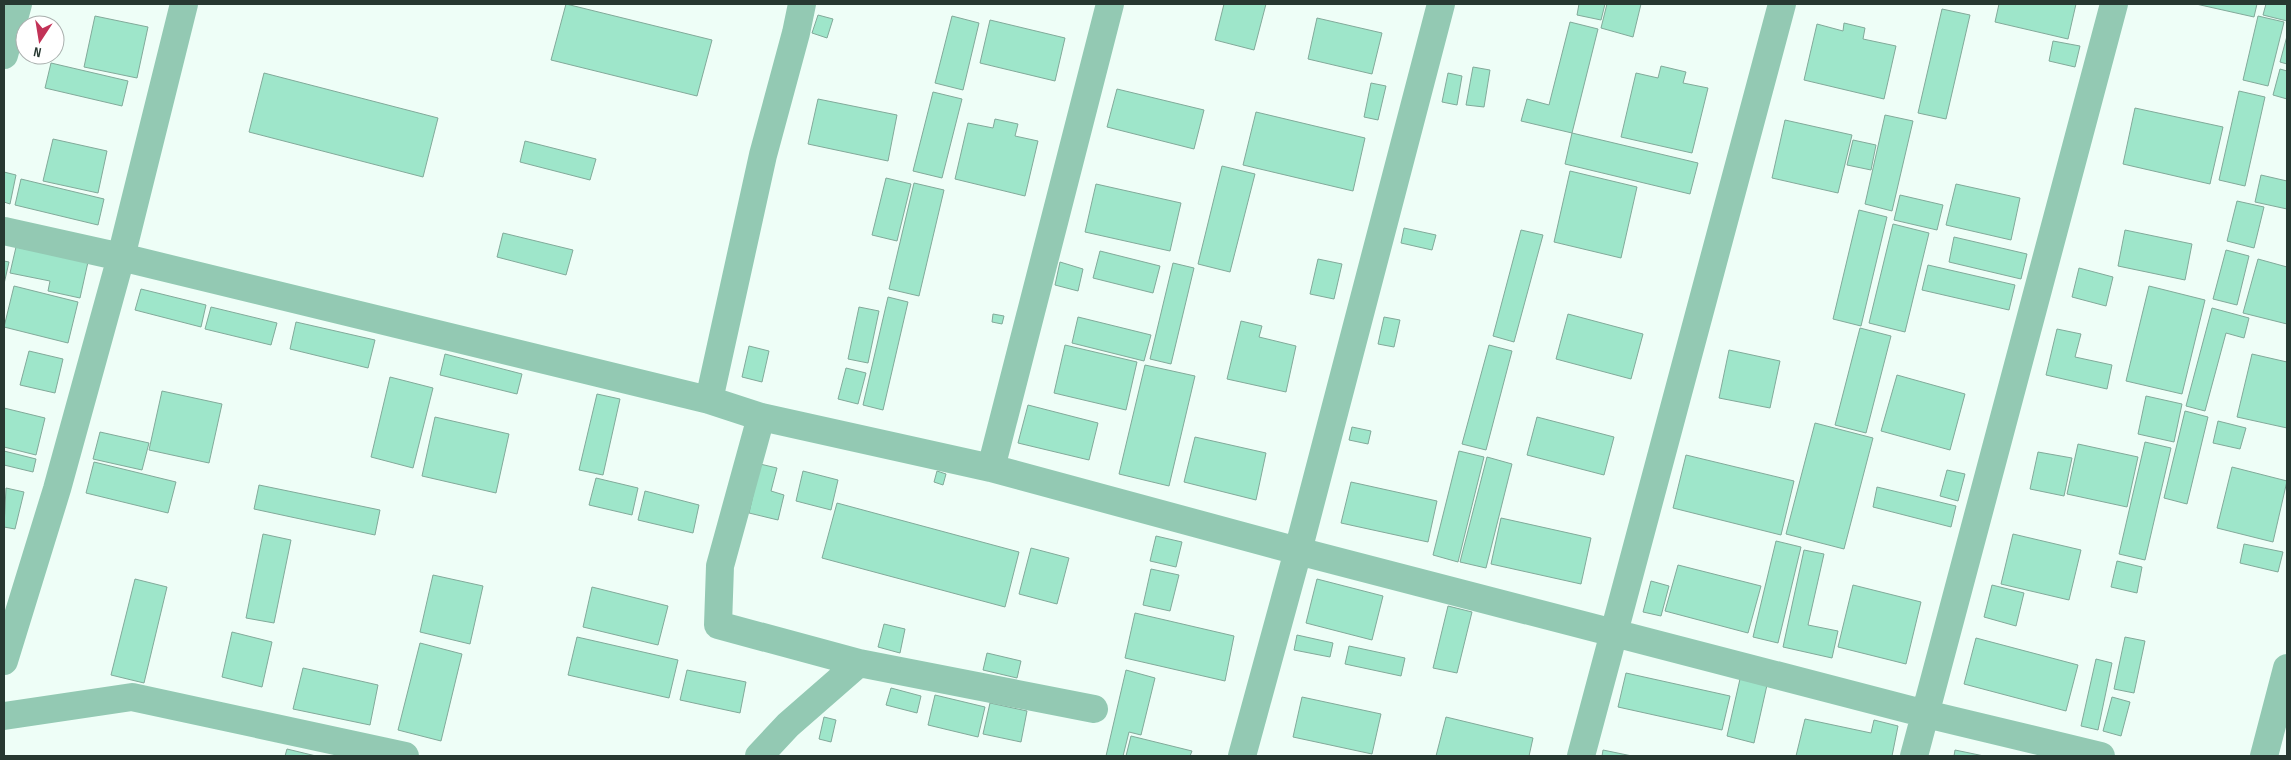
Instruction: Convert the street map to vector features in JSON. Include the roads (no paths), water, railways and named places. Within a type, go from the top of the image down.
[{"type":"street","points":[[4,55],[18,4]]},
{"type":"street","points":[[4,661],[57,489],[121,257],[184,4]]},
{"type":"street","points":[[709,400],[763,155],[802,4]]},
{"type":"street","points":[[991,468],[1110,4]]},
{"type":"street","points":[[1242,756],[1298,551],[1441,4]]},
{"type":"street","points":[[1581,756],[1782,4]]},
{"type":"street","points":[[1914,756],[2114,4]]},
{"type":"street","points":[[4,231],[121,257],[709,400],[761,417],[991,468],[1298,551],[1926,714],[2101,756]]},
{"type":"street","points":[[761,417],[720,566],[718,625],[859,662],[1094,709]]},
{"type":"street","points":[[759,756],[788,725],[859,662]]},
{"type":"street","points":[[2264,756],[2287,668]]},
{"type":"street","points":[[4,716],[132,697],[405,756]]}]
